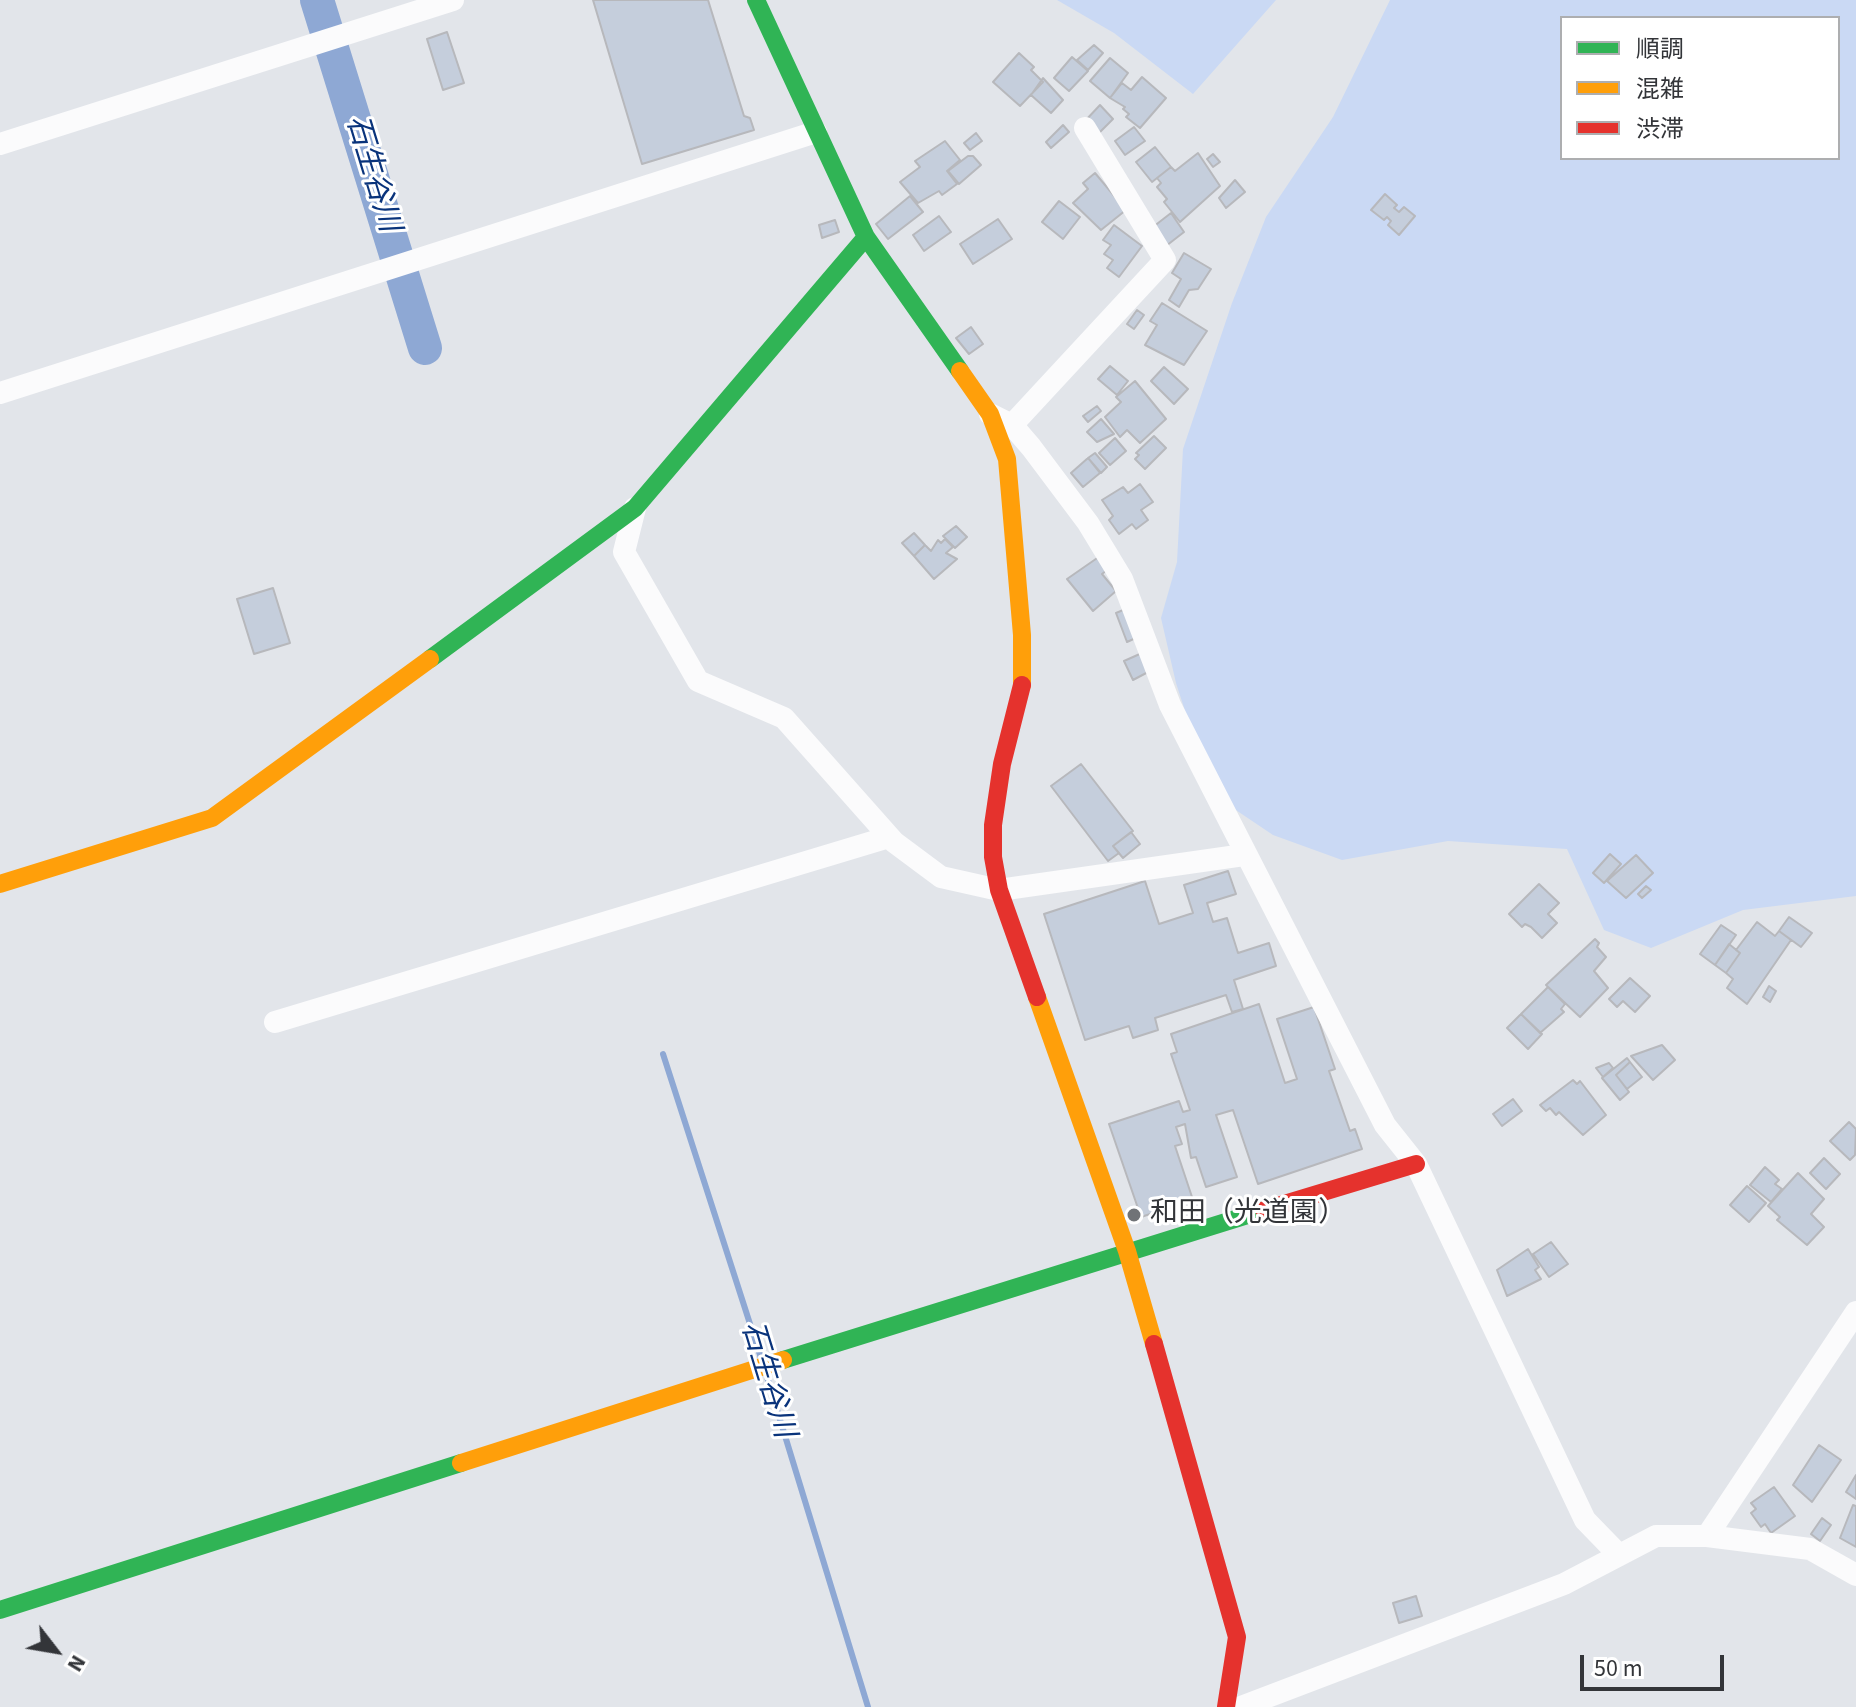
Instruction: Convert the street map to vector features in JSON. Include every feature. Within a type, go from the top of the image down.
[{"type":"street","points":[[0,144],[453,0]]},
{"type":"street","points":[[756,0],[866,237],[990,414],[1007,459],[1022,635],[1022,695],[1002,764],[993,825],[993,857],[999,890],[1127,1251],[1237,1637],[1226,1707]]},
{"type":"street","points":[[1012,425],[1165,260],[1085,128]]},
{"type":"street","points":[[0,393],[816,132]]},
{"type":"street","points":[[0,884],[212,818],[635,508],[866,237]]},
{"type":"street","points":[[990,414],[1012,425],[1088,523],[1122,579],[1170,705],[1199,756],[1244,855],[1385,1125],[1416,1164],[1585,1520],[1618,1554]]},
{"type":"street","points":[[635,508],[624,552],[698,681],[784,718],[889,837],[941,877],[999,890],[1244,855]]},
{"type":"street","points":[[275,1022],[889,837]]},
{"type":"street","points":[[0,1610],[1127,1251],[1416,1164]]},
{"type":"street","points":[[1707,1536],[1856,1312]]},
{"type":"street","points":[[1241,1707],[1564,1584],[1656,1536],[1707,1536],[1810,1549],[1856,1575]]},
{"type":"shaded area","points":[[1057,0],[1276,0],[1193,94],[1114,33]]},
{"type":"shaded area","points":[[1390,0],[1856,0],[1856,896],[1743,910],[1651,948],[1604,930],[1567,849],[1448,841],[1342,860],[1273,835],[1212,794],[1176,683],[1161,618],[1177,562],[1183,449],[1232,303],[1266,217],[1333,117]]},
{"type":"building","points":[[593,0],[708,0],[744,116],[750,118],[754,130],[642,164]]},
{"type":"building","points":[[447,32],[464,83],[443,90],[427,39]]},
{"type":"building","points":[[1094,45],[1103,53],[1088,70],[1077,60]]},
{"type":"building","points":[[1019,53],[1034,67],[1031,70],[1043,82],[1020,106],[993,82]]},
{"type":"building","points":[[1072,57],[1088,71],[1069,91],[1054,78]]},
{"type":"building","points":[[1110,58],[1128,73],[1110,98],[1090,81]]},
{"type":"building","points":[[1142,77],[1166,98],[1140,128],[1126,117],[1129,114],[1123,109],[1125,107],[1110,98],[1122,83],[1131,90]]},
{"type":"building","points":[[1043,78],[1063,100],[1051,113],[1031,95]]},
{"type":"building","points":[[1100,105],[1113,119],[1098,134],[1085,121]]},
{"type":"building","points":[[1063,125],[1069,132],[1051,148],[1046,142]]},
{"type":"building","points":[[1134,127],[1145,141],[1125,155],[1115,141]]},
{"type":"building","points":[[976,133],[982,141],[970,150],[964,143]]},
{"type":"building","points":[[945,141],[960,160],[947,171],[957,184],[942,195],[939,191],[918,203],[900,182],[920,167],[915,161]]},
{"type":"building","points":[[1155,147],[1171,167],[1152,182],[1136,162]]},
{"type":"building","points":[[1198,153],[1220,186],[1180,222],[1164,202],[1167,199],[1157,187],[1161,183],[1157,178],[1171,167],[1175,171]]},
{"type":"building","points":[[1213,154],[1220,162],[1213,167],[1207,159]]},
{"type":"building","points":[[968,156],[973,156],[981,165],[959,184],[948,171]]},
{"type":"building","points":[[1095,173],[1126,210],[1101,230],[1073,203],[1088,189],[1083,183]]},
{"type":"building","points":[[1235,180],[1245,192],[1226,208],[1219,198]]},
{"type":"building","points":[[1385,194],[1397,205],[1394,208],[1399,212],[1404,207],[1415,216],[1399,235],[1388,225],[1391,221],[1387,217],[1384,220],[1371,210]]},
{"type":"building","points":[[910,196],[923,212],[888,239],[876,224]]},
{"type":"building","points":[[1059,201],[1080,217],[1063,239],[1042,222]]},
{"type":"building","points":[[1171,213],[1184,232],[1166,246],[1153,227]]},
{"type":"building","points":[[939,216],[951,232],[924,251],[913,235]]},
{"type":"building","points":[[998,219],[1012,239],[973,264],[960,244]]},
{"type":"building","points":[[835,220],[839,232],[822,238],[819,225]]},
{"type":"building","points":[[1114,225],[1142,246],[1119,277],[1107,268],[1113,260],[1104,254],[1111,245],[1103,240]]},
{"type":"building","points":[[1184,253],[1211,269],[1198,289],[1189,290],[1179,307],[1169,300],[1181,279],[1172,273]]},
{"type":"building","points":[[1162,303],[1207,331],[1184,365],[1145,345],[1157,325],[1150,321]]},
{"type":"building","points":[[1137,310],[1144,315],[1134,329],[1127,324]]},
{"type":"building","points":[[971,327],[983,344],[969,354],[956,338]]},
{"type":"building","points":[[1110,366],[1128,381],[1117,395],[1098,379]]},
{"type":"building","points":[[1164,367],[1188,389],[1174,404],[1151,381]]},
{"type":"building","points":[[1135,381],[1166,419],[1140,443],[1127,430],[1120,437],[1105,417],[1121,402],[1116,397]]},
{"type":"building","points":[[1097,406],[1101,411],[1088,422],[1083,416]]},
{"type":"building","points":[[1101,419],[1114,434],[1097,442],[1087,432]]},
{"type":"building","points":[[1154,436],[1166,448],[1145,469],[1135,459],[1139,455],[1136,453]]},
{"type":"building","points":[[1115,438],[1126,451],[1110,465],[1099,453]]},
{"type":"building","points":[[1095,453],[1107,467],[1101,473],[1088,458]]},
{"type":"building","points":[[1088,458],[1100,473],[1083,487],[1071,473]]},
{"type":"building","points":[[1140,484],[1153,502],[1141,510],[1148,520],[1136,529],[1132,524],[1119,534],[1109,520],[1113,516],[1102,500],[1123,487],[1128,493]]},
{"type":"building","points":[[956,526],[967,537],[955,548],[943,536]]},
{"type":"building","points":[[914,533],[925,545],[914,556],[902,543]]},
{"type":"building","points":[[945,539],[953,547],[946,553],[957,559],[934,579],[914,556],[925,545],[931,551],[938,540],[941,543]]},
{"type":"building","points":[[1103,554],[1112,566],[1102,574],[1116,591],[1093,611],[1067,579]]},
{"type":"building","points":[[273,588],[290,643],[254,654],[237,599]]},
{"type":"building","points":[[1128,608],[1138,637],[1127,642],[1116,613]]},
{"type":"building","points":[[1142,653],[1150,671],[1133,680],[1124,661]]},
{"type":"building","points":[[1081,764],[1133,831],[1113,846],[1119,853],[1108,861],[1051,786]]},
{"type":"building","points":[[1131,832],[1140,844],[1123,858],[1113,846]]},
{"type":"building","points":[[1610,854],[1621,864],[1604,883],[1593,873]]},
{"type":"building","points":[[1636,855],[1653,873],[1626,898],[1607,881]]},
{"type":"building","points":[[1228,871],[1236,894],[1207,903],[1213,922],[1227,918],[1238,953],[1269,943],[1276,966],[1234,980],[1243,1009],[1232,1012],[1226,995],[1155,1018],[1158,1030],[1133,1038],[1129,1026],[1085,1040],[1044,914],[1145,881],[1159,924],[1193,913],[1184,885]]},
{"type":"building","points":[[1539,884],[1559,903],[1548,914],[1557,923],[1542,938],[1531,927],[1525,924],[1522,927],[1509,914]]},
{"type":"building","points":[[1646,886],[1651,890],[1642,898],[1638,894]]},
{"type":"building","points":[[1789,917],[1812,933],[1801,947],[1779,931]]},
{"type":"building","points":[[1757,922],[1775,936],[1779,931],[1791,940],[1747,1004],[1727,988],[1733,979],[1726,973],[1740,953],[1736,950]]},
{"type":"building","points":[[1721,925],[1736,935],[1715,965],[1700,954]]},
{"type":"building","points":[[1595,939],[1599,943],[1597,947],[1606,957],[1594,971],[1608,988],[1580,1017],[1546,985]]},
{"type":"building","points":[[1729,944],[1740,953],[1726,973],[1715,965]]},
{"type":"building","points":[[1630,978],[1650,996],[1635,1012],[1623,1001],[1617,1007],[1609,999]]},
{"type":"building","points":[[1769,986],[1776,991],[1770,1002],[1763,997]]},
{"type":"building","points":[[1548,987],[1565,1004],[1561,1009],[1564,1012],[1540,1033],[1521,1014]]},
{"type":"building","points":[[1259,1004],[1285,1083],[1297,1079],[1277,1019],[1314,1007],[1335,1069],[1329,1071],[1350,1131],[1355,1129],[1362,1149],[1258,1184],[1233,1110],[1216,1115],[1237,1177],[1206,1187],[1196,1157],[1191,1158],[1185,1124],[1176,1127],[1182,1144],[1175,1146],[1193,1200],[1141,1217],[1109,1124],[1179,1101],[1183,1112],[1190,1110],[1171,1054],[1177,1052],[1171,1034]]},
{"type":"building","points":[[1521,1014],[1542,1034],[1528,1049],[1507,1028]]},
{"type":"building","points":[[1662,1045],[1675,1060],[1653,1080],[1631,1056]]},
{"type":"building","points":[[1627,1058],[1630,1062],[1616,1075],[1629,1092],[1620,1100],[1602,1078]]},
{"type":"building","points":[[1630,1062],[1642,1077],[1627,1089],[1616,1075]]},
{"type":"building","points":[[1609,1063],[1613,1068],[1603,1077],[1596,1068]]},
{"type":"building","points":[[1573,1080],[1577,1084],[1580,1081],[1606,1115],[1583,1135],[1559,1112],[1556,1115],[1550,1108],[1546,1111],[1540,1105]]},
{"type":"building","points":[[1513,1099],[1522,1111],[1502,1126],[1493,1114]]},
{"type":"building","points":[[1849,1122],[1856,1129],[1855,1155],[1850,1160],[1830,1141]]},
{"type":"building","points":[[1824,1158],[1840,1174],[1826,1189],[1810,1173]]},
{"type":"building","points":[[1765,1167],[1779,1180],[1775,1184],[1782,1189],[1771,1202],[1750,1185]]},
{"type":"building","points":[[1798,1173],[1824,1199],[1811,1214],[1824,1227],[1807,1245],[1777,1220],[1780,1217],[1768,1206]]},
{"type":"building","points":[[1747,1186],[1766,1203],[1749,1222],[1730,1205]]},
{"type":"building","points":[[1551,1242],[1568,1264],[1549,1277],[1533,1254]]},
{"type":"building","points":[[1528,1249],[1539,1267],[1535,1270],[1541,1279],[1507,1296],[1497,1270]]},
{"type":"building","points":[[1819,1445],[1841,1460],[1812,1502],[1793,1485]]},
{"type":"building","points":[[1856,1475],[1856,1499],[1846,1492]]},
{"type":"building","points":[[1774,1487],[1795,1516],[1771,1533],[1765,1524],[1761,1527],[1751,1513],[1756,1509],[1751,1503]]},
{"type":"building","points":[[1853,1505],[1856,1506],[1856,1547],[1840,1538]]},
{"type":"building","points":[[1822,1518],[1831,1525],[1820,1541],[1811,1534]]},
{"type":"building","points":[[1416,1596],[1422,1616],[1399,1623],[1393,1603]]},
{"type":"waterway","name":"石生谷川","points":[[317,0],[425,348]]},
{"type":"waterway","name":"石生谷川","points":[[663,1054],[761,1358]]},
{"type":"waterway","name":"石生谷川","points":[[767,1377],[868,1707]]},
{"type":"traffic: fast","points":[[756,0],[866,237],[960,371]]},
{"type":"traffic: fast","points":[[430,659],[635,508],[866,237]]},
{"type":"traffic: fast","points":[[783,1360],[1264,1210]]},
{"type":"traffic: fast","points":[[0,1610],[461,1463]]},
{"type":"traffic: slow","points":[[960,371],[990,414],[1007,459],[1022,635],[1022,685]]},
{"type":"traffic: slow","points":[[0,884],[212,818],[430,659]]},
{"type":"traffic: slow","points":[[1037,997],[1127,1251],[1154,1344]]},
{"type":"traffic: slow","points":[[461,1463],[783,1360]]},
{"type":"traffic: jam","points":[[1022,685],[1002,764],[993,825],[993,857],[999,890],[1037,997]]},
{"type":"traffic: jam","points":[[1264,1210],[1416,1164]]},
{"type":"traffic: jam","points":[[1154,1344],[1237,1637],[1226,1707]]},
{"type":"place","name":"和田（光道園）","points":[[1134,1215]]}]
